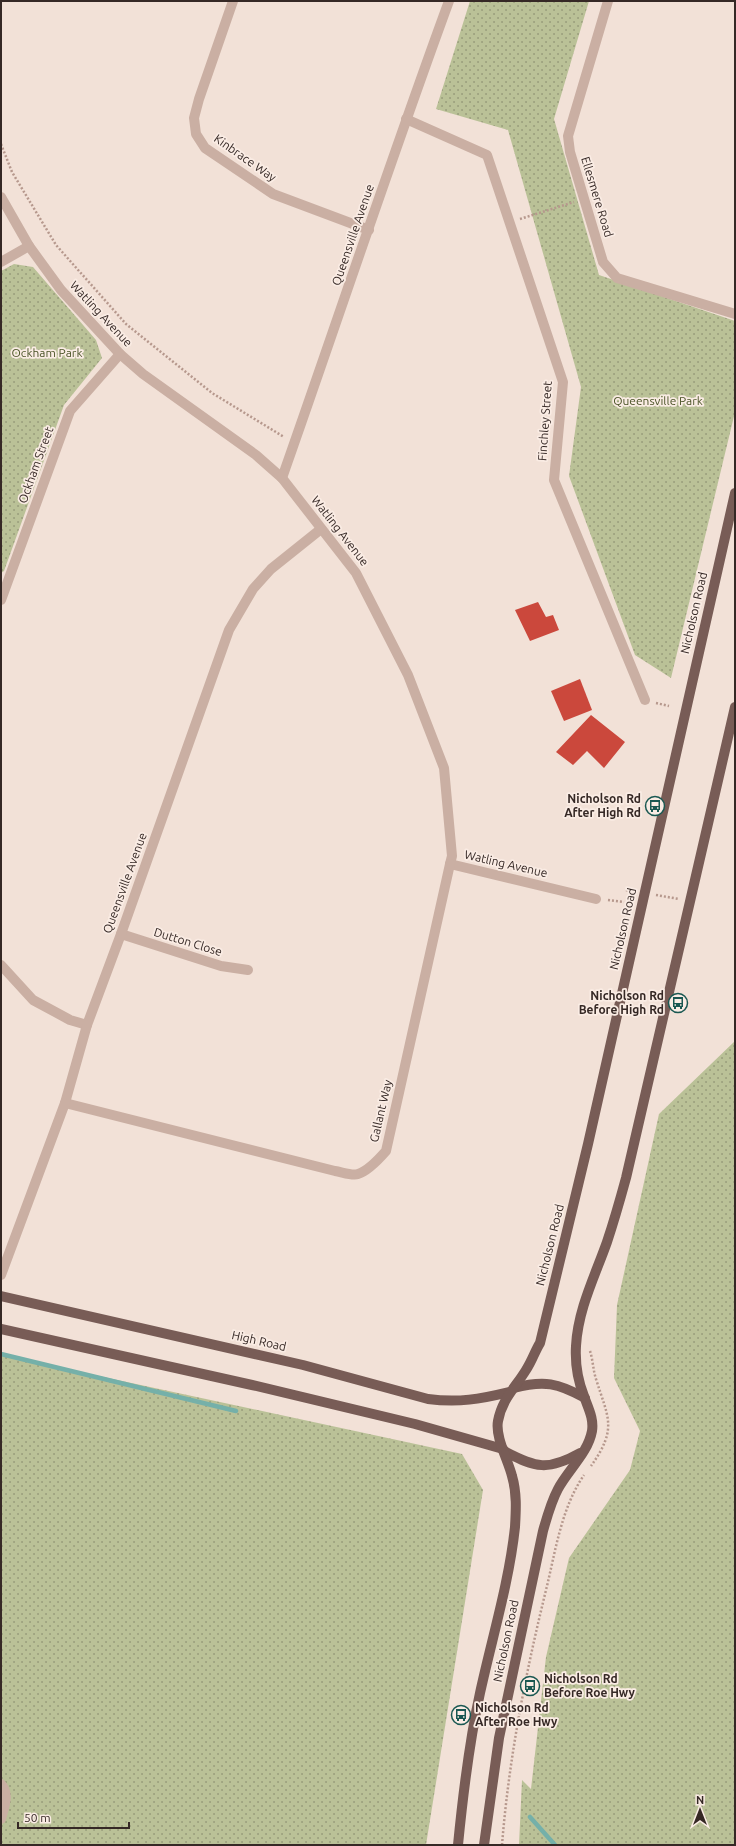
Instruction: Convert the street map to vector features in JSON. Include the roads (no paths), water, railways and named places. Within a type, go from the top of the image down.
[{"type":"main road","name":"Nicholson Road","points":[[458,1845],[463,1788],[473,1727],[508,1567],[516,1509],[515,1491],[504,1450],[498,1435],[497,1424],[501,1408],[527,1369],[540,1343],[588,1144],[735,493]]},
{"type":"main road","name":"Nicholson Road","points":[[484,1845],[499,1738],[549,1510],[558,1489],[589,1440],[592,1425],[591,1414],[585,1398],[576,1363],[575,1350],[581,1312],[608,1240],[620,1200],[735,707]]},
{"type":"main road","name":"High Road","points":[[1,1296],[303,1365],[428,1400],[475,1400],[512,1390]]},
{"type":"main road","points":[[1,1329],[252,1385],[414,1424],[504,1450],[537,1466],[555,1465],[582,1452]]},
{"type":"main road","points":[[512,1390],[543,1382],[568,1389],[585,1398]]},
{"type":"street","name":"Kinbrace Way","points":[[233,1],[199,99],[194,118],[196,134],[205,148],[273,194],[369,230]]},
{"type":"street","name":"Queensville Avenue","points":[[282,478],[369,230],[406,119],[449,1]]},
{"type":"street","name":"Ellesmere Road","points":[[608,1],[568,136],[570,152],[603,262],[617,278],[735,314]]},
{"type":"street","name":"Finchley Street","points":[[406,119],[487,154],[563,382],[554,480],[645,700]]},
{"type":"street","name":"Watling Avenue","points":[[1,197],[29,246],[61,290],[120,354],[143,374],[256,455],[282,478],[356,573],[408,675],[444,768],[452,856],[450,864],[596,899]]},
{"type":"street","points":[[1,262],[29,246]]},
{"type":"street","name":"Ockham Street","points":[[1,600],[70,411],[120,354]]},
{"type":"street","name":"Queensville Avenue","points":[[1,1275],[65,1103],[87,1025],[121,934],[229,630],[253,589],[271,569],[321,529]]},
{"type":"street","name":"Gallant Way","points":[[65,1103],[335,1171],[357,1175],[364,1171],[381,1158],[386,1151],[450,864]]},
{"type":"street","name":"Dutton Close","points":[[121,934],[221,966],[248,970]]},
{"type":"street","points":[[1,965],[33,1000],[70,1020],[87,1025]]},
{"type":"street","points":[[1,1784],[5,1789],[6,1795],[1,1819]]},
{"type":"waterway","points":[[1,1354],[236,1411]]},
{"type":"waterway","points":[[530,1817],[555,1845]]},
{"type":"place","name":"Nicholson Rd After High Rd","points":[[655,806]]},
{"type":"place","name":"Nicholson Rd Before High Rd","points":[[678,1003]]},
{"type":"place","name":"Nicholson Rd Before Roe Hwy","points":[[530,1686]]},
{"type":"place","name":"Nicholson Rd After Roe Hwy","points":[[461,1715]]},
{"type":"park label","name":"Ockham Park","points":[[47,353]]},
{"type":"park label","name":"Queensville Park","points":[[658,401]]}]
